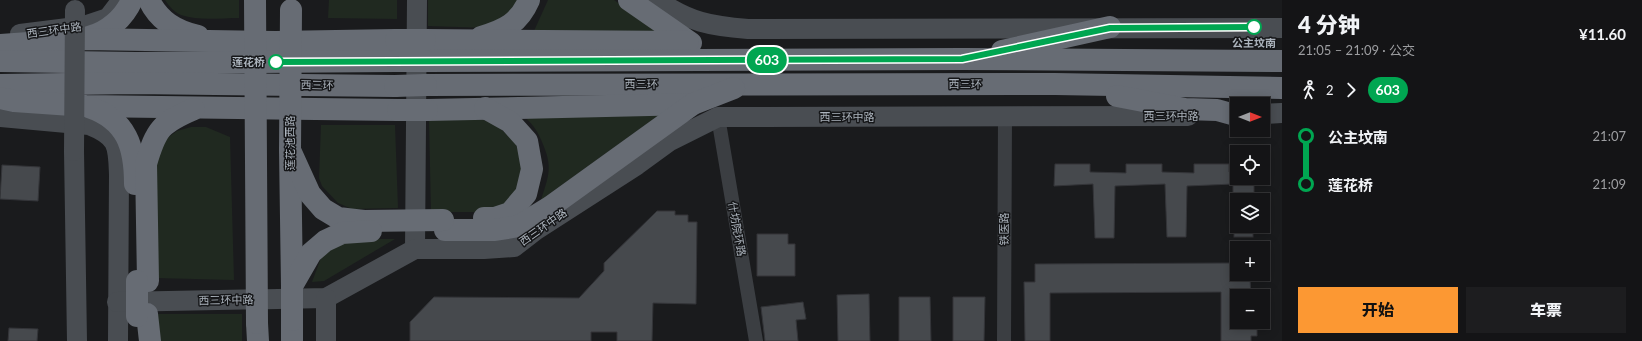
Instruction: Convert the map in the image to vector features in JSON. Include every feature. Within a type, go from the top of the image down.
[{"type":"highway","points":[[84,39],[96,36],[120,19],[132,0]]},
{"type":"highway","points":[[149,0],[155,12],[166,22],[182,32],[216,41]]},
{"type":"highway","points":[[255,0],[258,332]]},
{"type":"highway","points":[[425,51],[502,31],[523,14],[529,0]]},
{"type":"highway","points":[[629,0],[688,42],[739,60]]},
{"type":"highway","name":"莲花池西路","points":[[292,3],[290,150],[292,331]]},
{"type":"highway","points":[[962,59],[1110,28]]},
{"type":"highway","points":[[0,45],[84,39],[216,41],[396,51]]},
{"type":"highway","points":[[465,41],[688,42]]},
{"type":"highway","points":[[0,61],[136,63],[396,51],[425,51],[739,60],[962,59],[1282,61]]},
{"type":"highway","name":"西三环","points":[[0,84],[134,83],[395,86],[1055,84],[1282,88]]},
{"type":"highway","points":[[290,150],[310,194],[323,209],[338,218],[496,230],[519,226],[550,207],[693,104],[744,84]]},
{"type":"highway","points":[[1055,84],[1185,109],[1217,110],[1230,113]]},
{"type":"highway","points":[[0,98],[14,101],[86,106],[398,110],[693,104]]},
{"type":"highway","points":[[86,106],[101,111],[112,120],[123,131],[131,144],[142,281]]},
{"type":"highway","points":[[139,341],[142,315],[146,164],[154,137],[161,127],[173,118],[199,108]]},
{"type":"highway","points":[[292,286],[310,253],[325,241],[342,233],[444,225],[495,218],[510,213],[526,194],[532,169],[527,141],[510,122],[485,108]]},
{"type":"highway","points":[[142,315],[150,341]]},
{"type":"street","name":"西三环中路","points":[[0,36],[84,26],[108,18],[120,3],[120,0]]},
{"type":"street","points":[[415,249],[418,0]]},
{"type":"street","points":[[657,0],[675,12],[700,22],[715,26],[748,29],[1282,28]]},
{"type":"street","points":[[75,5],[74,151],[77,341]]},
{"type":"street","points":[[1270,114],[1282,113]]},
{"type":"street","name":"西三环中路","points":[[117,302],[326,298],[415,249],[484,249],[514,247],[536,230],[670,141],[718,117],[1230,115]]},
{"type":"street","name":"铁医路","points":[[1004,341],[1005,116]]},
{"type":"street","points":[[0,117],[90,125],[102,130],[114,140],[118,152],[119,175],[117,302],[118,341]]},
{"type":"street","name":"什坊院环路","points":[[718,117],[756,341]]},
{"type":"street","points":[[326,298],[326,341]]},
{"type":"shaded area","points":[[165,0],[239,0],[239,18],[202,19],[188,17],[176,12]]},
{"type":"shaded area","points":[[329,0],[397,0],[397,19],[328,18]]},
{"type":"shaded area","points":[[428,0],[522,0],[522,2],[487,28],[428,26]]},
{"type":"shaded area","points":[[548,0],[614,0],[658,31],[534,31]]},
{"type":"shaded area","points":[[659,115],[541,200],[549,171],[548,158],[539,135],[534,126],[526,118]]},
{"type":"shaded area","points":[[429,120],[484,120],[496,125],[514,140],[523,160],[519,189],[496,212],[431,212]]},
{"type":"shaded area","points":[[321,125],[395,125],[398,208],[352,209],[338,203],[322,186],[319,178]]},
{"type":"shaded area","points":[[191,127],[206,127],[230,137],[234,280],[155,278],[155,158],[166,139],[177,131]]},
{"type":"shaded area","points":[[347,239],[395,239],[324,281],[312,282],[321,258],[334,242]]},
{"type":"shaded area","points":[[156,314],[242,314],[242,341],[155,341]]},
{"type":"building","points":[[1055,164],[1090,164],[1090,172],[1126,173],[1126,164],[1162,164],[1162,172],[1194,173],[1194,164],[1229,164],[1230,172],[1230,184],[1187,186],[1186,237],[1167,237],[1165,184],[1115,186],[1114,238],[1095,238],[1093,184],[1054,186]]},
{"type":"building","points":[[2,165],[40,167],[38,201],[0,199]]},
{"type":"building","points":[[1233,185],[1254,185],[1254,193],[1233,193]]},
{"type":"building","points":[[657,211],[675,211],[675,215],[688,215],[688,222],[697,222],[696,304],[653,303],[652,341],[617,341],[617,332],[591,332],[591,341],[410,341],[410,322],[434,297],[579,298],[604,271],[604,263]]},
{"type":"building","points":[[1234,233],[1253,233],[1253,237],[1234,237]]},
{"type":"building","points":[[757,234],[788,234],[788,244],[795,244],[795,276],[757,276]]},
{"type":"building","points":[[1230,263],[1230,281],[1250,281],[1251,289],[1230,289],[1230,329],[1257,329],[1257,336],[1251,336],[1251,341],[1221,341],[1221,292],[1050,293],[1050,341],[1025,341],[1024,282],[1035,282],[1035,264]]},
{"type":"building","points":[[869,294],[870,341],[838,341],[837,295]]},
{"type":"building","points":[[899,297],[930,297],[931,341],[899,341]]},
{"type":"building","points":[[953,297],[985,297],[984,341],[953,341]]},
{"type":"building","points":[[803,302],[806,319],[796,320],[798,341],[765,341],[761,307]]},
{"type":"building","points":[[9,328],[38,329],[37,341],[8,341]]},
{"type":"bus line","name":"603","points":[[276,62],[962,59],[1110,28],[1254,27]]},
{"type":"place","name":"公主坟南","points":[[1254,27]]},
{"type":"place","name":"莲花桥","points":[[276,62]]}]
